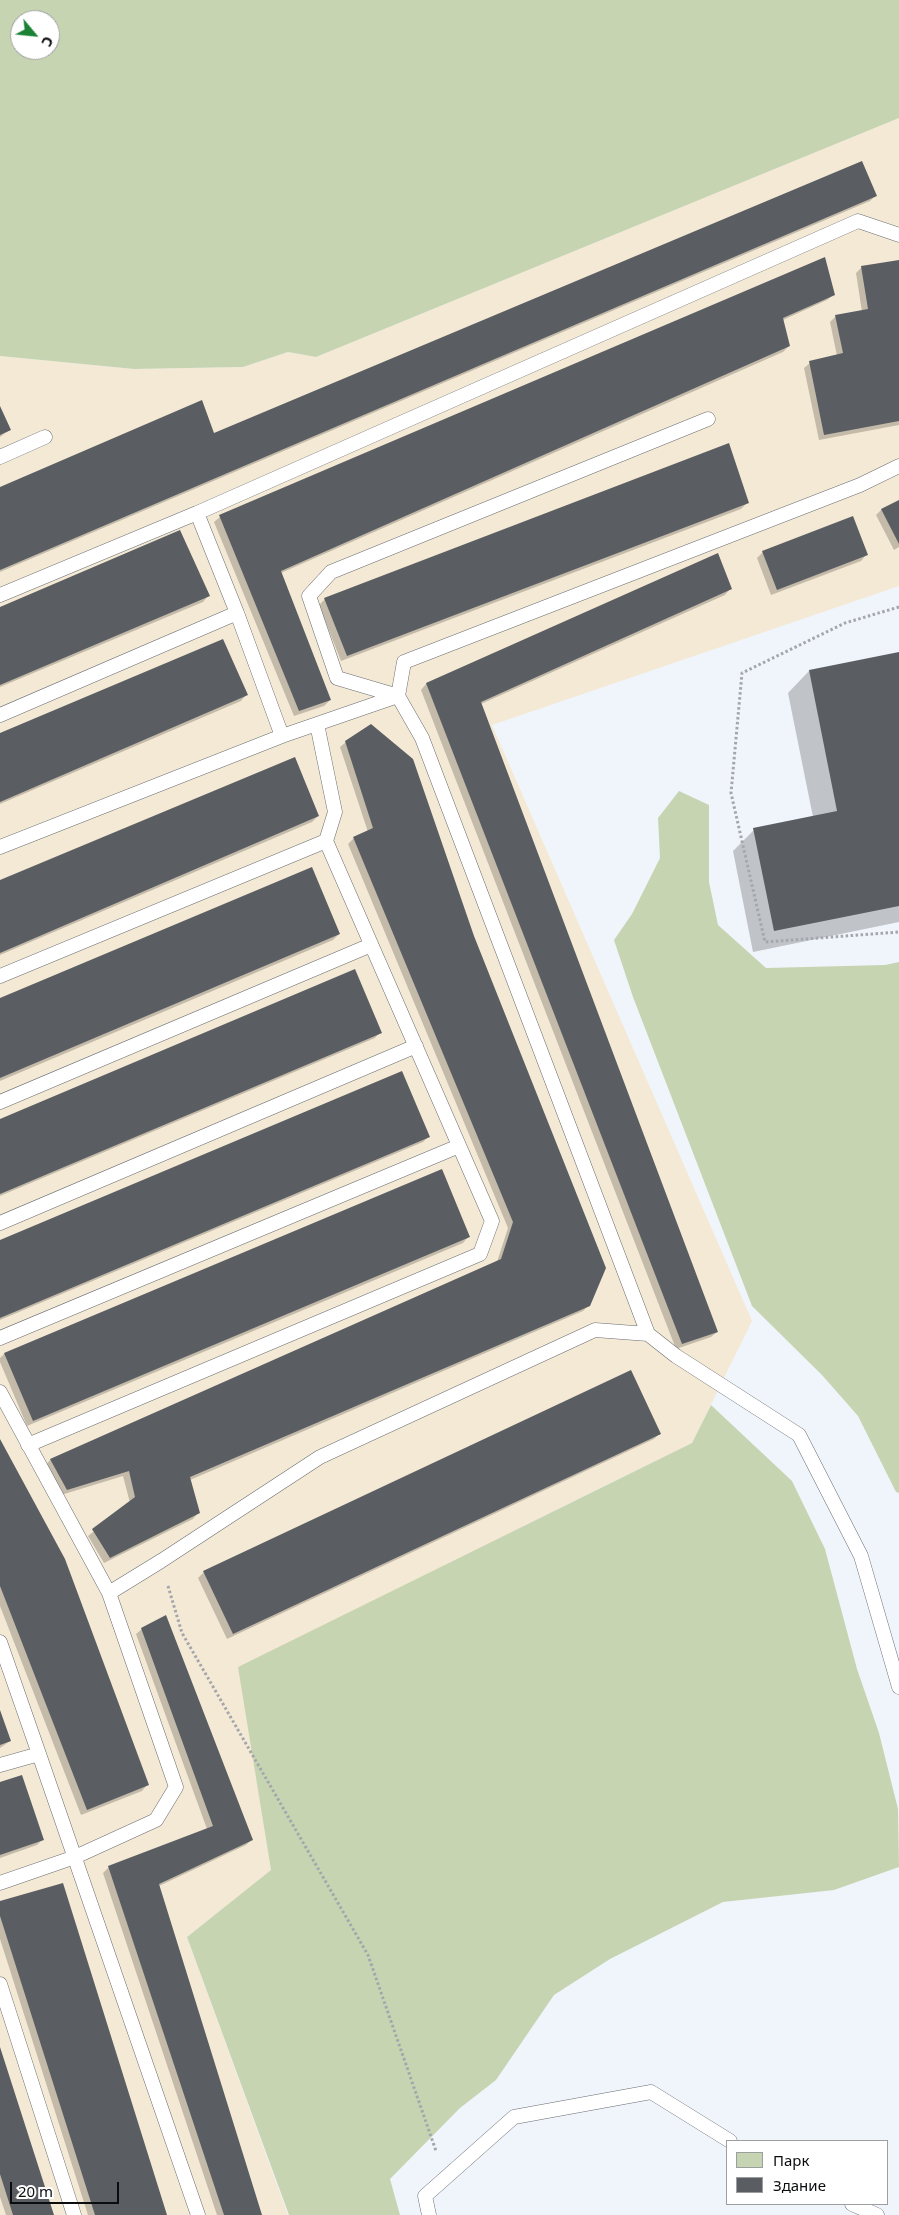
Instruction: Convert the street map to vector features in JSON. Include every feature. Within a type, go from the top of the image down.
[{"type":"lane","points":[[0,596],[197,513],[858,221],[899,235]]},
{"type":"lane","points":[[398,696],[337,678],[309,596],[331,572],[708,419]]},
{"type":"lane","points":[[0,457],[44,437]]},
{"type":"lane","points":[[899,466],[860,485],[404,662],[398,696],[422,738],[648,1334],[676,1356],[799,1435],[861,1556],[899,1687]]},
{"type":"lane","points":[[197,513],[237,613],[282,736]]},
{"type":"lane","points":[[0,715],[237,613]]},
{"type":"lane","points":[[0,847],[282,736],[398,696]]},
{"type":"lane","points":[[28,1445],[480,1254],[492,1221],[326,840],[335,812],[317,724]]},
{"type":"lane","points":[[0,976],[326,840]]},
{"type":"lane","points":[[0,1102],[372,945]]},
{"type":"lane","points":[[0,1224],[416,1046]]},
{"type":"lane","points":[[0,1338],[459,1146]]},
{"type":"lane","points":[[109,1593],[320,1456],[595,1330],[648,1334]]},
{"type":"lane","points":[[0,1392],[109,1593],[176,1787],[156,1820],[75,1858],[0,1883]]},
{"type":"lane","points":[[0,1642],[198,2215]]},
{"type":"lane","points":[[0,1765],[39,1754]]},
{"type":"lane","points":[[0,1984],[74,2215]]},
{"type":"lane","points":[[429,2215],[424,2196],[514,2117],[650,2092],[728,2140]]},
{"type":"lane","points":[[854,2205],[877,2215]]},
{"type":"path","points":[[899,607],[845,623],[742,673],[731,793],[765,942],[899,932]]},
{"type":"path","points":[[161,1561],[182,1634],[368,1955],[446,2177]]},
{"type":"shaded area","points":[[899,118],[899,586],[492,725],[752,1321],[692,1443],[239,1667],[271,1870],[187,1937],[288,2215],[0,2215],[0,356],[134,369],[243,367],[288,352],[316,357]]},
{"type":"green space","points":[[0,0],[899,0],[899,118],[316,357],[288,352],[243,367],[134,369],[0,356]]},
{"type":"green space","points":[[679,791],[709,805],[709,882],[718,925],[766,968],[885,965],[899,962],[899,1493],[896,1492],[858,1416],[822,1375],[752,1306],[633,997],[614,940],[632,914],[660,858],[658,818]]},
{"type":"green space","points":[[711,1405],[792,1481],[825,1549],[857,1669],[879,1733],[898,1809],[899,1867],[834,1890],[723,1902],[610,1959],[554,1995],[496,2080],[460,2108],[390,2179],[400,2215],[289,2215],[187,1937],[271,1870],[238,1667],[692,1443]]},
{"type":"building","points":[[862,161],[877,196],[0,570],[0,487],[202,400],[214,433]]},
{"type":"building","points":[[825,257],[835,295],[783,318],[790,346],[281,571],[331,700],[299,711],[219,515]]},
{"type":"building","points":[[899,260],[899,421],[824,435],[809,361],[843,353],[835,315],[868,309],[861,266]]},
{"type":"building","points":[[0,406],[11,430],[0,435]]},
{"type":"building","points":[[729,443],[749,503],[347,656],[324,598]]},
{"type":"building","points":[[899,500],[899,544],[881,509]]},
{"type":"building","points":[[853,516],[868,555],[777,590],[762,551]]},
{"type":"building","points":[[180,530],[210,596],[0,685],[0,607]]},
{"type":"building","points":[[718,553],[732,589],[481,702],[718,1332],[682,1344],[426,683]]},
{"type":"building","points":[[223,639],[248,695],[0,802],[0,733]]},
{"type":"building","points":[[899,652],[899,906],[774,931],[753,828],[837,811],[809,670]]},
{"type":"building","points":[[371,724],[413,759],[474,936],[606,1268],[590,1306],[190,1477],[200,1513],[110,1558],[92,1529],[135,1497],[129,1471],[67,1490],[50,1459],[501,1259],[513,1222],[353,837],[373,828],[345,741]]},
{"type":"building","points":[[295,757],[319,816],[0,953],[0,880]]},
{"type":"building","points":[[312,867],[340,934],[0,1078],[0,998]]},
{"type":"building","points":[[355,969],[382,1033],[0,1194],[0,1119]]},
{"type":"building","points":[[402,1071],[430,1137],[0,1318],[0,1240]]},
{"type":"building","points":[[442,1169],[470,1237],[33,1421],[4,1353]]},
{"type":"building","points":[[631,1370],[661,1434],[233,1634],[203,1571]]},
{"type":"building","points":[[0,1439],[65,1559],[149,1785],[87,1810],[0,1586]]},
{"type":"building","points":[[166,1615],[253,1840],[159,1884],[262,2215],[224,2215],[108,1866],[213,1826],[141,1628]]},
{"type":"building","points":[[0,1710],[11,1741],[0,1745]]},
{"type":"building","points":[[22,1775],[44,1840],[0,1855],[0,1782]]},
{"type":"building","points":[[63,1883],[167,2215],[95,2215],[0,1916],[0,1901]]},
{"type":"building","points":[[0,2047],[54,2215],[13,2215],[0,2174]]}]
